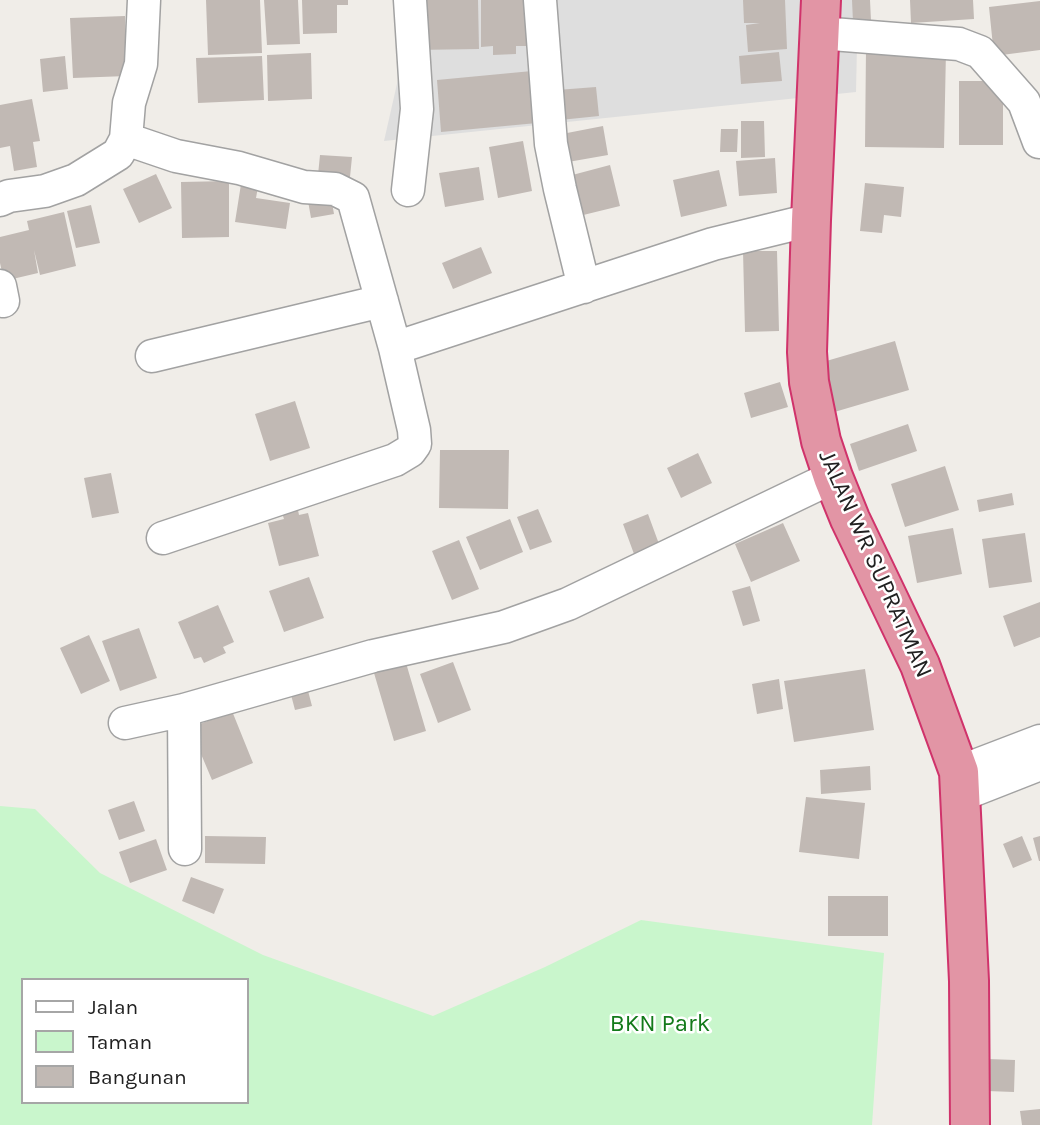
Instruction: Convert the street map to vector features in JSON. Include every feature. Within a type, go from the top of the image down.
[{"type":"highway","name":"JALAN WR SUPRATMAN","points":[[820,17],[807,352],[809,382],[821,442],[833,478],[916,656],[960,784],[969,981],[970,1125]]},
{"type":"street","points":[[0,200],[9,196],[45,191],[76,180],[118,154],[126,139],[129,103],[141,64],[144,0]]},
{"type":"street","points":[[408,190],[416,110],[410,0]]},
{"type":"street","points":[[540,0],[551,144],[559,189],[584,287]]},
{"type":"street","points":[[820,17],[959,44],[980,52],[1024,102],[1039,142]]},
{"type":"street","points":[[126,139],[176,156],[239,168],[304,187],[335,189],[352,198],[395,348],[414,430],[415,444],[411,451],[395,460],[163,538]]},
{"type":"street","points":[[395,348],[713,244],[811,220]]},
{"type":"street","points":[[152,356],[382,301]]},
{"type":"street","points":[[125,723],[184,710],[373,656],[504,626],[542,613],[568,604],[833,478]]},
{"type":"street","points":[[184,710],[185,849]]},
{"type":"street","points":[[960,784],[1040,741]]},
{"type":"street","points":[[960,784],[1040,764]]},
{"type":"shaded area","points":[[416,0],[858,0],[856,92],[384,141]]},
{"type":"green space","name":"BKN Park","points":[[0,806],[35,809],[100,873],[263,955],[433,1016],[545,967],[641,920],[884,953],[872,1125],[0,1125]]},
{"type":"building","points":[[206,0],[260,0],[262,53],[208,55]]},
{"type":"building","points":[[264,0],[298,0],[300,44],[267,45]]},
{"type":"building","points":[[302,0],[348,0],[348,5],[337,5],[337,33],[303,34]]},
{"type":"building","points":[[425,0],[478,0],[479,49],[415,50]]},
{"type":"building","points":[[481,0],[526,0],[526,25],[532,25],[533,46],[516,46],[516,54],[493,55],[493,46],[481,47]]},
{"type":"building","points":[[743,0],[785,0],[787,49],[748,52],[746,25],[760,23],[744,23]]},
{"type":"building","points":[[852,0],[870,0],[871,21],[853,22]]},
{"type":"building","points":[[910,0],[973,0],[974,19],[911,23]]},
{"type":"building","points":[[1040,1],[1040,50],[994,56],[989,7]]},
{"type":"building","points":[[125,16],[127,76],[73,78],[70,18]]},
{"type":"building","points":[[866,49],[946,50],[944,148],[865,147]]},
{"type":"building","points":[[779,52],[782,81],[741,84],[739,56]]},
{"type":"building","points":[[311,53],[312,99],[268,101],[267,55]]},
{"type":"building","points":[[65,56],[68,89],[43,92],[40,59]]},
{"type":"building","points":[[262,56],[264,100],[198,103],[196,58]]},
{"type":"building","points":[[532,71],[537,123],[441,132],[437,80]]},
{"type":"building","points":[[959,81],[1003,81],[1003,145],[959,145]]},
{"type":"building","points":[[596,87],[599,116],[560,120],[557,90]]},
{"type":"building","points":[[32,99],[40,141],[33,142],[37,167],[14,171],[10,146],[0,148],[0,105]]},
{"type":"building","points":[[741,121],[764,121],[765,157],[741,158]]},
{"type":"building","points":[[603,126],[608,155],[568,162],[562,134]]},
{"type":"building","points":[[721,129],[738,129],[737,152],[720,152]]},
{"type":"building","points":[[523,141],[532,191],[498,198],[489,147]]},
{"type":"building","points":[[320,155],[352,157],[349,187],[317,185]]},
{"type":"building","points":[[775,158],[777,193],[739,196],[736,161]]},
{"type":"building","points":[[610,165],[620,206],[571,218],[561,178]]},
{"type":"building","points":[[479,167],[484,200],[445,207],[439,173]]},
{"type":"building","points":[[719,170],[727,206],[681,217],[673,180]]},
{"type":"building","points":[[156,174],[172,208],[139,223],[123,189]]},
{"type":"building","points":[[242,178],[259,181],[256,198],[290,203],[286,229],[235,222]]},
{"type":"building","points":[[229,181],[229,237],[182,238],[181,182]]},
{"type":"building","points":[[865,183],[904,187],[901,217],[884,215],[882,233],[860,231]]},
{"type":"building","points":[[331,197],[334,214],[311,218],[308,201]]},
{"type":"building","points":[[91,205],[100,243],[76,248],[67,211]]},
{"type":"building","points":[[64,212],[76,266],[40,275],[34,250],[38,273],[4,281],[0,263],[0,237],[29,230],[27,221]]},
{"type":"building","points":[[481,247],[492,273],[453,289],[442,263]]},
{"type":"building","points":[[743,251],[777,251],[779,331],[745,332]]},
{"type":"building","points":[[895,341],[909,390],[831,413],[816,364]]},
{"type":"building","points":[[780,382],[788,407],[751,418],[744,393]]},
{"type":"building","points":[[295,401],[310,448],[270,461],[255,414]]},
{"type":"building","points":[[908,424],[917,451],[859,471],[850,444]]},
{"type":"building","points":[[440,450],[509,450],[508,509],[439,508]]},
{"type":"building","points":[[698,453],[712,483],[681,498],[667,468]]},
{"type":"building","points":[[945,466],[959,510],[905,527],[891,484]]},
{"type":"building","points":[[111,473],[119,513],[92,518],[84,478]]},
{"type":"building","points":[[1012,493],[1014,505],[979,512],[977,500]]},
{"type":"building","points":[[297,505],[299,515],[308,513],[319,556],[279,566],[268,523],[284,519],[281,510]]},
{"type":"building","points":[[538,509],[552,542],[530,550],[517,517]]},
{"type":"building","points":[[648,514],[659,544],[634,554],[623,524]]},
{"type":"building","points":[[510,519],[523,552],[480,570],[466,537]]},
{"type":"building","points":[[783,523],[800,561],[751,582],[735,544]]},
{"type":"building","points":[[953,528],[962,574],[917,583],[908,536]]},
{"type":"building","points":[[1025,533],[1032,582],[989,588],[982,539]]},
{"type":"building","points":[[459,540],[479,589],[452,600],[432,551]]},
{"type":"building","points":[[309,577],[324,618],[284,632],[269,591]]},
{"type":"building","points":[[750,586],[760,621],[743,626],[732,591]]},
{"type":"building","points":[[1040,602],[1040,637],[1014,647],[1003,616]]},
{"type":"building","points":[[218,605],[234,642],[223,647],[226,653],[204,663],[201,657],[194,659],[178,622]]},
{"type":"building","points":[[139,628],[157,678],[120,691],[102,641]]},
{"type":"building","points":[[89,635],[110,681],[81,694],[60,648]]},
{"type":"building","points":[[453,662],[471,710],[438,723],[420,674]]},
{"type":"building","points":[[406,663],[426,731],[394,741],[374,673]]},
{"type":"building","points":[[865,669],[874,730],[794,742],[784,681]]},
{"type":"building","points":[[779,679],[783,709],[757,714],[752,684]]},
{"type":"building","points":[[307,687],[312,706],[295,710],[290,691]]},
{"type":"building","points":[[232,711],[253,763],[212,780],[190,728]]},
{"type":"building","points":[[870,766],[871,790],[821,794],[820,770]]},
{"type":"building","points":[[806,797],[865,803],[859,859],[799,852]]},
{"type":"building","points":[[134,801],[145,831],[119,840],[108,810]]},
{"type":"building","points":[[205,836],[266,837],[265,864],[205,863]]},
{"type":"building","points":[[1022,836],[1032,860],[1013,868],[1003,844]]},
{"type":"building","points":[[1040,836],[1040,861],[1039,861],[1033,838]]},
{"type":"building","points":[[156,839],[167,870],[130,883],[119,852]]},
{"type":"building","points":[[191,877],[224,889],[214,914],[182,901]]},
{"type":"building","points":[[828,896],[888,896],[888,936],[828,936]]},
{"type":"building","points":[[988,1059],[1015,1060],[1014,1092],[987,1091]]},
{"type":"building","points":[[1040,1109],[1040,1125],[1022,1125],[1020,1111]]}]
